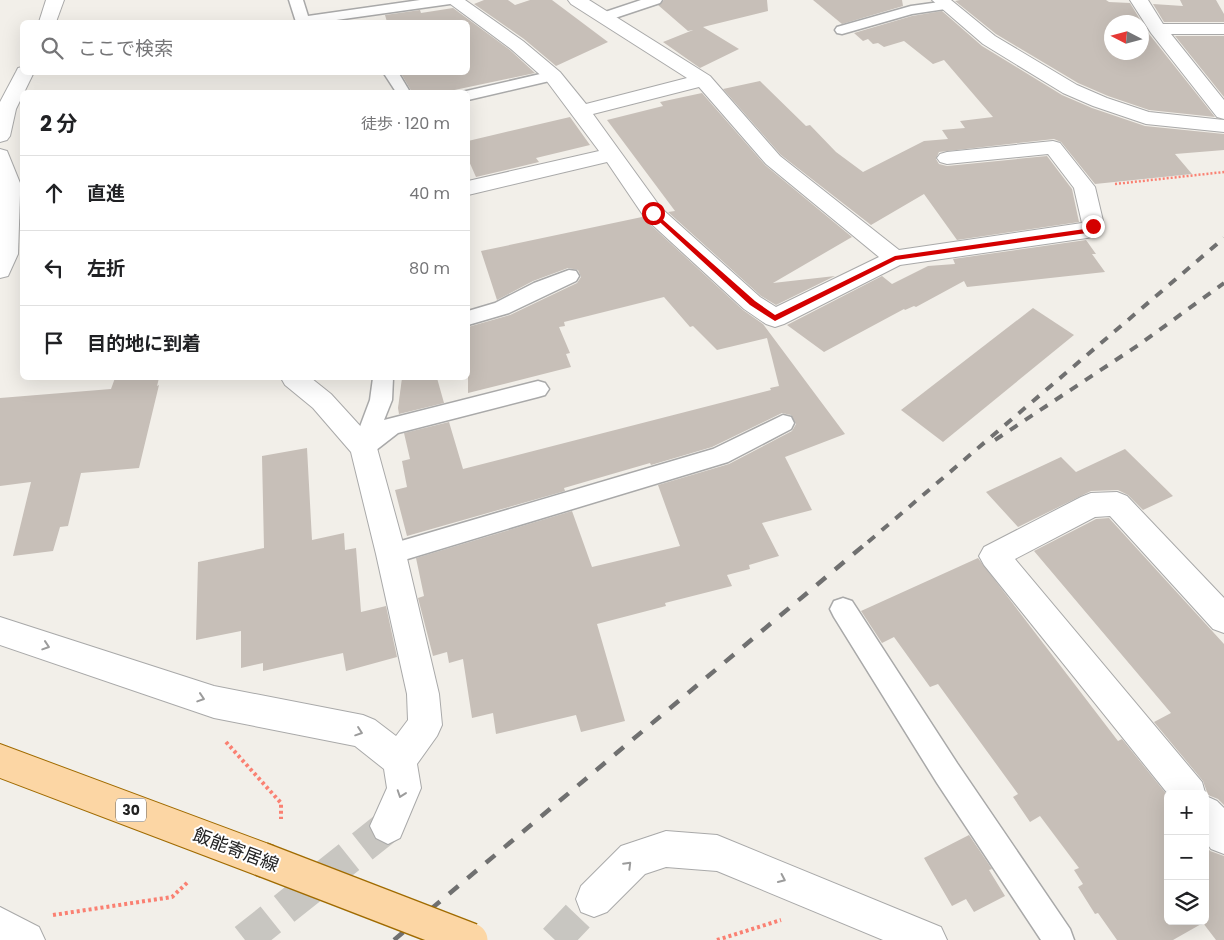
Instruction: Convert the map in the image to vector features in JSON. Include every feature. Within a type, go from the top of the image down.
[{"type":"main road","name":"飯能寄居線","points":[[0,761],[471,940]]},
{"type":"street","points":[[49,20],[56,0]]},
{"type":"street","points":[[452,0],[516,45],[553,76],[653,213],[752,303],[775,318],[895,258],[1087,231],[1093,226],[1084,187],[1053,147],[947,158]]},
{"type":"street","points":[[577,0],[703,80],[773,160],[895,258]]},
{"type":"street","points":[[1139,0],[1157,29],[1194,78],[1224,113]]},
{"type":"street","points":[[944,3],[989,40],[1070,89],[1146,118],[1224,126]]},
{"type":"street","points":[[1157,29],[1224,29]]},
{"type":"street","points":[[20,130],[0,135],[6,109],[23,75]]},
{"type":"street","points":[[1194,78],[1214,78]]},
{"type":"street","points":[[581,112],[703,80]]},
{"type":"street","points":[[0,155],[10,189],[10,261]]},
{"type":"street","points":[[470,188],[611,155]]},
{"type":"street","points":[[296,380],[322,401],[363,448],[391,554],[423,694],[425,725],[399,760]]},
{"type":"street","points":[[1187,790],[994,556],[1090,505],[1117,504],[1224,619]]},
{"type":"street","points":[[4,640],[214,702],[363,731],[399,760],[404,788],[388,826]]},
{"type":"street","points":[[1209,818],[1224,836]]},
{"type":"street","points":[[594,899],[634,858],[666,849],[717,853],[928,940]]},
{"type":"street","points":[[0,926],[37,928]]},
{"type":"lane","points":[[296,0],[302,20]]},
{"type":"lane","points":[[309,20],[452,0]]},
{"type":"lane","points":[[604,18],[655,0]]},
{"type":"lane","points":[[842,30],[911,10],[944,3]]},
{"type":"lane","points":[[392,75],[403,90]]},
{"type":"lane","points":[[470,95],[553,76]]},
{"type":"lane","points":[[470,317],[502,308],[569,276]]},
{"type":"lane","points":[[363,448],[381,400],[383,380]]},
{"type":"lane","points":[[363,448],[391,426],[538,389]]},
{"type":"lane","points":[[391,554],[720,456],[783,423]]},
{"type":"lane","points":[[843,609],[947,773],[1059,940]]},
{"type":"path","points":[[1084,187],[1224,172]]},
{"type":"path","points":[[224,739],[281,803],[281,819]]},
{"type":"path","points":[[37,928],[172,897],[189,881]]},
{"type":"path","points":[[717,940],[783,919]]},
{"type":"building","points":[[484,0],[508,0],[515,5],[530,0],[552,0],[608,42],[556,66],[524,39],[474,4]]},
{"type":"building","points":[[664,0],[767,0],[768,11],[703,27],[739,49],[700,68],[663,42],[693,30],[688,31],[658,5]]},
{"type":"building","points":[[813,0],[902,0],[903,6],[842,24]]},
{"type":"building","points":[[1106,0],[1109,2],[1130,3],[1138,15],[1104,15],[1104,60],[1149,60],[1149,34],[1215,117],[1149,110],[1108,96],[1078,83],[996,34],[955,1]]},
{"type":"building","points":[[1180,0],[1216,0],[1224,14],[1224,22],[1164,22],[1153,4],[1183,6]]},
{"type":"building","points":[[453,8],[469,20],[386,20],[385,15],[420,10],[421,13]]},
{"type":"building","points":[[942,11],[982,46],[1062,95],[1092,108],[1145,126],[1224,134],[1224,150],[1175,154],[1192,174],[1095,184],[1061,142],[1054,139],[939,152],[936,159],[939,164],[947,166],[1047,156],[1072,189],[1079,222],[957,240],[924,194],[871,225],[781,155],[723,89],[760,81],[806,126],[810,125],[836,152],[863,172],[924,141],[948,139],[942,130],[965,128],[960,121],[993,117],[944,60],[933,64],[904,41],[884,47],[878,43],[873,44],[868,39],[863,41],[854,33],[912,16]]},
{"type":"building","points":[[470,21],[510,50],[535,73],[454,90],[411,90],[402,75],[470,75]]},
{"type":"building","points":[[1175,36],[1224,36],[1224,97]]},
{"type":"building","points":[[702,93],[765,165],[852,237],[773,283],[835,276],[776,305],[761,296],[668,212],[675,211],[607,120],[663,106],[660,102]]},
{"type":"building","points":[[570,117],[590,145],[536,158],[539,162],[476,177],[470,164],[470,141]]},
{"type":"building","points":[[642,217],[743,310],[763,324],[845,434],[785,457],[812,510],[762,523],[779,556],[749,565],[750,569],[727,575],[732,586],[665,603],[666,606],[597,624],[625,721],[581,732],[576,715],[496,734],[493,713],[472,718],[463,659],[449,663],[447,652],[433,656],[418,598],[424,596],[416,558],[572,511],[592,567],[680,546],[658,485],[729,464],[792,431],[796,424],[791,415],[782,413],[712,447],[564,488],[565,491],[407,536],[395,490],[407,487],[402,461],[410,459],[404,433],[449,422],[463,469],[771,390],[770,388],[779,386],[767,338],[717,350],[693,326],[690,327],[664,297],[564,322],[565,326],[559,327],[570,353],[566,354],[571,367],[468,393],[468,380],[470,380],[470,326],[510,315],[577,283],[581,277],[578,270],[568,268],[533,281],[497,300],[481,251]]},
{"type":"building","points":[[1086,240],[1096,254],[1092,254],[1105,272],[967,287],[964,281],[916,307],[904,309],[824,352],[787,325],[882,276],[892,284],[928,266],[955,264],[953,259]]},
{"type":"building","points":[[1033,308],[1074,335],[943,442],[901,410]]},
{"type":"building","points":[[114,380],[158,380],[157,386],[159,385],[139,468],[81,473],[68,526],[60,527],[53,551],[13,556],[31,482],[0,486],[0,398],[111,389]]},
{"type":"building","points":[[402,380],[438,380],[444,403],[399,414]]},
{"type":"building","points":[[307,448],[312,540],[344,533],[345,550],[356,548],[361,612],[386,606],[397,657],[346,671],[343,653],[263,671],[263,663],[241,668],[241,631],[196,640],[198,562],[264,548],[262,456]]},
{"type":"building","points":[[1125,449],[1173,496],[1143,510],[1128,495],[1118,490],[1091,491],[1018,527],[986,492],[1061,457],[1076,472]]},
{"type":"building","points":[[1109,518],[1224,644],[1224,805],[1218,799],[1209,795],[1209,790],[1206,790],[1203,781],[1154,722],[1171,713],[1034,551],[1096,519]]},
{"type":"building","points":[[978,558],[1118,741],[1122,739],[1164,791],[1164,925],[1199,925],[1173,940],[1117,940],[1098,913],[1095,914],[1078,887],[1083,884],[1074,870],[1079,868],[1040,816],[1030,822],[1013,797],[1018,794],[938,684],[930,687],[894,637],[882,643],[861,611]]},
{"type":"building","points":[[969,835],[992,869],[989,870],[1005,896],[974,912],[966,899],[952,906],[924,858]]},
{"type":"building","points":[[1209,850],[1224,856],[1224,940],[1216,940],[1205,925],[1209,925]]},
{"type":"tunnel","points":[[245,940],[388,826]]},
{"type":"tunnel","points":[[555,940],[594,899]]},
{"type":"railway","points":[[868,542],[1224,238]]},
{"type":"railway","points":[[995,440],[1140,344],[1224,283]]},
{"type":"railway","points":[[394,940],[869,541]]},
{"type":"route","points":[[653,213],[752,303],[775,318],[895,258],[1087,231],[1093,226]]}]
